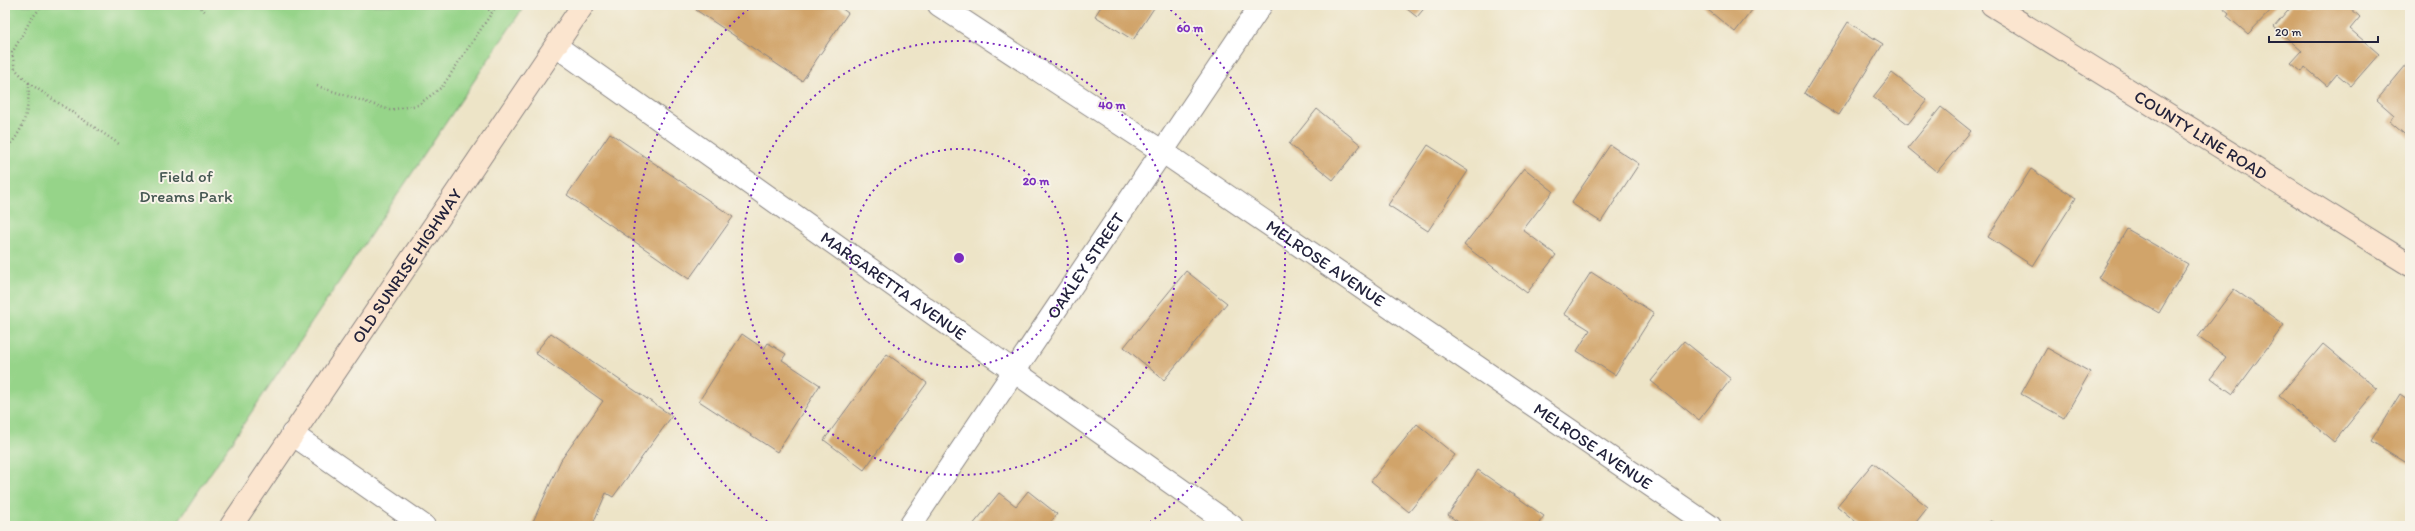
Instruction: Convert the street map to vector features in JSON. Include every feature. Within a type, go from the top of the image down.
[{"type":"main road","name":"OLD SUNRISE HIGHWAY","points":[[230,526],[583,5]]},
{"type":"main road","name":"COUNTY LINE ROAD","points":[[1992,5],[2410,265]]},
{"type":"street","name":"MELROSE AVENUE","points":[[939,5],[1163,152],[1710,526]]},
{"type":"street","name":"OAKLEY STREET","points":[[910,526],[1261,5]]},
{"type":"street","name":"MARGARETTA AVENUE","points":[[556,46],[1232,526]]},
{"type":"street","points":[[292,434],[424,526]]},
{"type":"path","points":[[43,5],[31,19],[12,53],[15,69],[29,83],[119,144]]},
{"type":"path","points":[[198,5],[207,13]]},
{"type":"path","points":[[482,5],[492,12]]},
{"type":"path","points":[[317,86],[390,110],[418,105],[442,87],[497,5]]},
{"type":"path","points":[[5,149],[13,142],[23,127],[29,99],[29,83]]},
{"type":"green space","name":"Field of Dreams Park","points":[[5,5],[525,5],[175,526],[5,526]]},
{"type":"building","points":[[699,5],[837,5],[848,13],[802,81],[696,10]]},
{"type":"building","points":[[1102,5],[1156,5],[1133,40],[1095,16]]},
{"type":"building","points":[[1402,5],[1427,5],[1417,17]]},
{"type":"building","points":[[1702,5],[1756,5],[1735,32]]},
{"type":"building","points":[[2276,5],[2248,34],[2227,16],[2229,13],[2221,6]]},
{"type":"building","points":[[2293,5],[2347,5],[2360,17],[2350,29],[2379,54],[2351,86],[2337,74],[2327,86],[2305,67],[2302,72],[2291,63],[2302,51],[2274,27]]},
{"type":"building","points":[[1848,22],[1883,44],[1839,115],[1804,93]]},
{"type":"building","points":[[2407,64],[2410,67],[2410,139],[2389,121],[2394,115],[2377,100]]},
{"type":"building","points":[[1892,73],[1927,100],[1908,124],[1873,97]]},
{"type":"building","points":[[1941,107],[1971,131],[1937,172],[1908,148]]},
{"type":"building","points":[[1317,109],[1361,145],[1333,180],[1289,144]]},
{"type":"building","points":[[610,133],[733,217],[689,279],[567,195]]},
{"type":"building","points":[[1428,145],[1468,171],[1428,231],[1388,205]]},
{"type":"building","points":[[1610,145],[1639,164],[1601,222],[1571,203]]},
{"type":"building","points":[[1524,168],[1553,191],[1523,230],[1556,255],[1527,293],[1464,245]]},
{"type":"building","points":[[2031,169],[2076,198],[2033,266],[1988,237]]},
{"type":"building","points":[[2127,229],[2188,264],[2159,313],[2098,278]]},
{"type":"building","points":[[1186,271],[1227,303],[1164,380],[1124,347]]},
{"type":"building","points":[[1591,272],[1654,313],[1615,375],[1577,351],[1590,330],[1564,314]]},
{"type":"building","points":[[2234,289],[2284,325],[2233,394],[2211,378],[2226,357],[2198,337]]},
{"type":"building","points":[[551,333],[672,416],[613,497],[606,493],[592,526],[531,526],[561,460],[603,401],[535,353]]},
{"type":"building","points":[[742,334],[764,349],[768,343],[786,354],[782,360],[820,385],[777,452],[699,401]]},
{"type":"building","points":[[1684,341],[1731,379],[1699,420],[1651,381]]},
{"type":"building","points":[[2323,344],[2377,389],[2334,442],[2279,396]]},
{"type":"building","points":[[2047,348],[2090,372],[2064,418],[2021,394]]},
{"type":"building","points":[[887,354],[927,383],[864,470],[824,440]]},
{"type":"building","points":[[2400,394],[2410,401],[2410,465],[2371,441]]},
{"type":"building","points":[[1417,424],[1455,455],[1409,512],[1371,481]]},
{"type":"building","points":[[1873,463],[1928,507],[1913,526],[1861,526],[1837,506]]},
{"type":"building","points":[[1478,470],[1544,516],[1537,526],[1464,526],[1448,515]]},
{"type":"building","points":[[1028,491],[1057,514],[1048,526],[972,526],[999,493],[1016,506]]},
{"type":"building","points":[[1990,521],[2001,526],[1987,526]]}]
